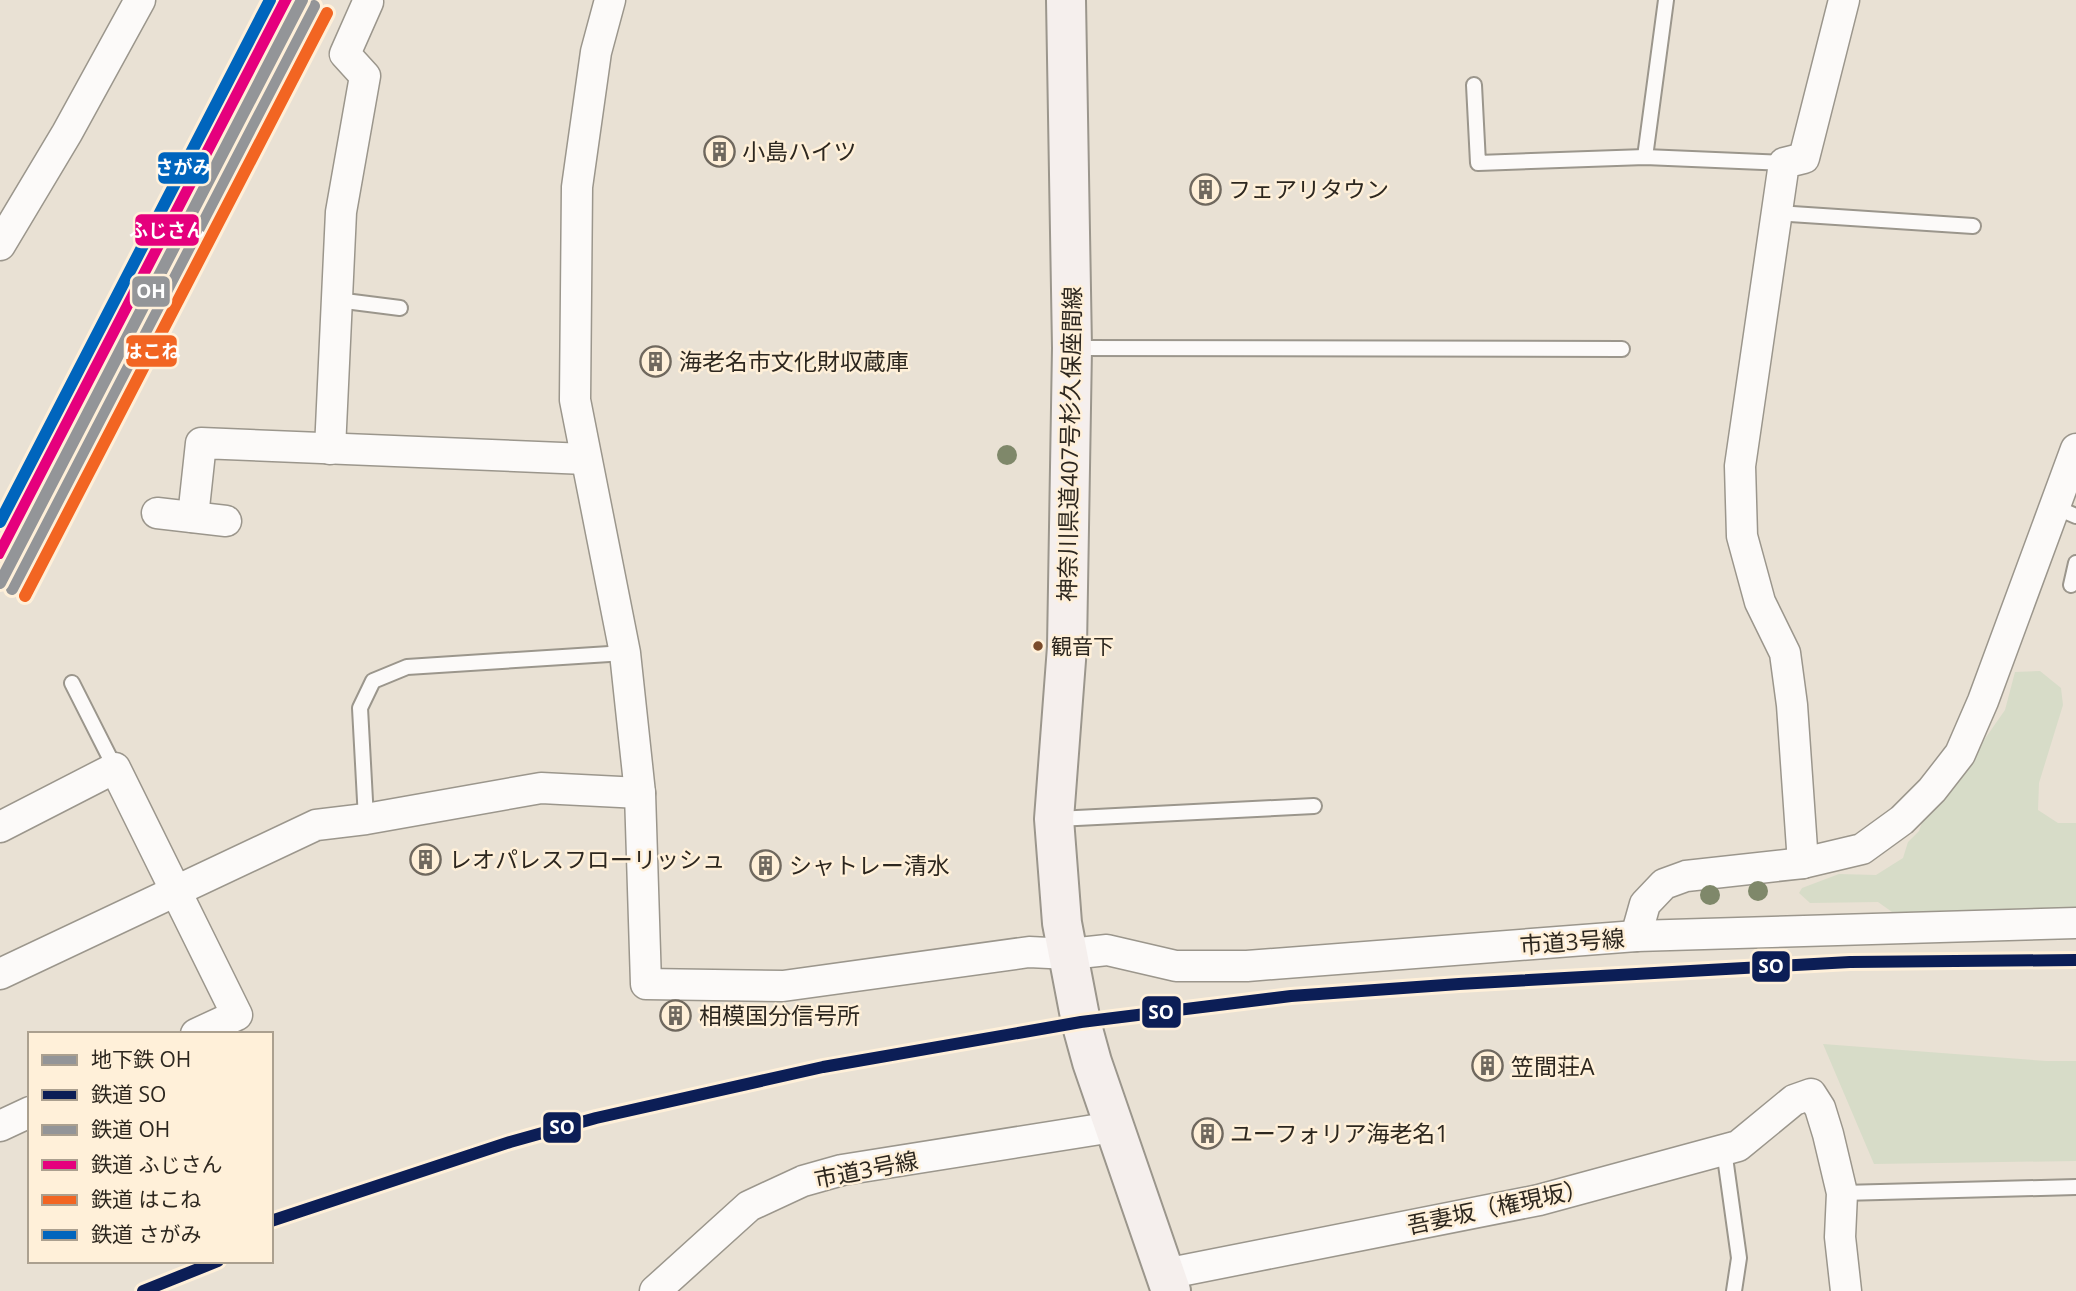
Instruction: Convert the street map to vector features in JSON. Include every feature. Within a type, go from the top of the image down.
[{"type":"main road","name":"神奈川県道407号杉久保座間線","points":[[1066,0],[1072,348],[1067,647],[1054,819],[1062,923],[1086,1043],[1168,1282]]},
{"type":"street","points":[[0,974],[316,825],[366,819],[541,788],[640,793],[625,653],[575,400],[577,187],[596,52],[610,0]]},
{"type":"street","points":[[1803,863],[1792,705],[1785,653],[1760,602],[1742,537],[1740,466],[1784,163],[1804,158],[1844,0]]},
{"type":"street","points":[[0,245],[66,133],[138,1]]},
{"type":"street","points":[[330,449],[341,212],[365,76],[345,54],[368,2]]},
{"type":"street","points":[[194,517],[201,443],[586,459]]},
{"type":"street","points":[[1636,936],[1645,904],[1664,884],[1686,876],[1803,863],[1862,849],[1902,820],[1932,790],[1960,754],[2065,511],[2076,449]]},
{"type":"street","points":[[156,513],[226,521]]},
{"type":"street","points":[[0,827],[116,768],[237,1015],[200,1032]]},
{"type":"street","name":"市道3号線","points":[[640,793],[646,984],[783,986],[1029,952],[1070,954],[1107,950],[1176,966],[1247,966],[1636,936],[2076,923]]},
{"type":"street","name":"吾妻坂（権現坂）","points":[[1168,1282],[1539,1200],[1738,1146],[1794,1100],[1811,1094],[1820,1108],[1842,1193]]},
{"type":"street","points":[[0,1126],[28,1113]]},
{"type":"street","name":"市道3号線","points":[[654,1291],[749,1206],[803,1181],[842,1171],[1113,1127]]},
{"type":"street","points":[[1842,1193],[1840,1237],[1846,1291]]},
{"type":"lane","points":[[1645,157],[1666,0]]},
{"type":"lane","points":[[1474,85],[1478,163],[1645,157],[1784,163]]},
{"type":"lane","points":[[1776,213],[1973,226]]},
{"type":"lane","points":[[337,300],[400,307]]},
{"type":"lane","points":[[1072,348],[1622,349]]},
{"type":"lane","points":[[2071,585],[2076,563]]},
{"type":"lane","points":[[366,819],[360,708],[373,681],[407,667],[625,653]]},
{"type":"lane","points":[[72,683],[116,768]]},
{"type":"lane","points":[[1054,819],[1314,806]]},
{"type":"lane","points":[[1724,1150],[1739,1258],[1734,1291]]},
{"type":"lane","points":[[1842,1193],[2076,1187]]},
{"type":"green space","points":[[2040,671],[2061,688],[2063,705],[2039,783],[2038,810],[2058,823],[2076,823],[2076,926],[1997,917],[1974,910],[1956,910],[1934,917],[1902,919],[1878,902],[1810,903],[1799,893],[1802,888],[1839,874],[1876,875],[1903,858],[1908,842],[1919,831],[1928,805],[1977,750],[2005,710],[2015,672]]},
{"type":"green space","points":[[1823,1044],[2076,1061],[2076,1161],[1874,1164]]},
{"type":"metro line","name":"OH","points":[[0,583],[302,0]]},
{"type":"rail line","name":"さがみ","points":[[0,522],[270,0]]},
{"type":"rail line","name":"ふじさん","points":[[0,553],[286,0]]},
{"type":"rail line","name":"OH","points":[[12,589],[314,6]]},
{"type":"rail line","name":"はこね","points":[[25,596],[327,13]]},
{"type":"rail line","name":"SO","points":[[273,1220],[510,1142],[596,1118],[823,1067],[1081,1022],[1291,996],[1459,984],[1850,962],[2076,960]]},
{"type":"rail line","name":"SO","points":[[143,1291],[213,1263]]},
{"type":"place","name":"小島ハイツ","points":[[719,151]]},
{"type":"place","name":"フェアリタウン","points":[[1205,189]]},
{"type":"place","name":"海老名市文化財収蔵庫","points":[[656,361]]},
{"type":"place","name":"観音下","points":[[1038,646]]},
{"type":"place","name":"レオパレスフローリッシュ","points":[[426,859]]},
{"type":"place","name":"シャトレー清水","points":[[766,865]]},
{"type":"place","name":"相模国分信号所","points":[[676,1015]]},
{"type":"place","name":"笠間荘A","points":[[1488,1066]]},
{"type":"place","name":"ユーフォリア海老名1","points":[[1207,1133]]}]
